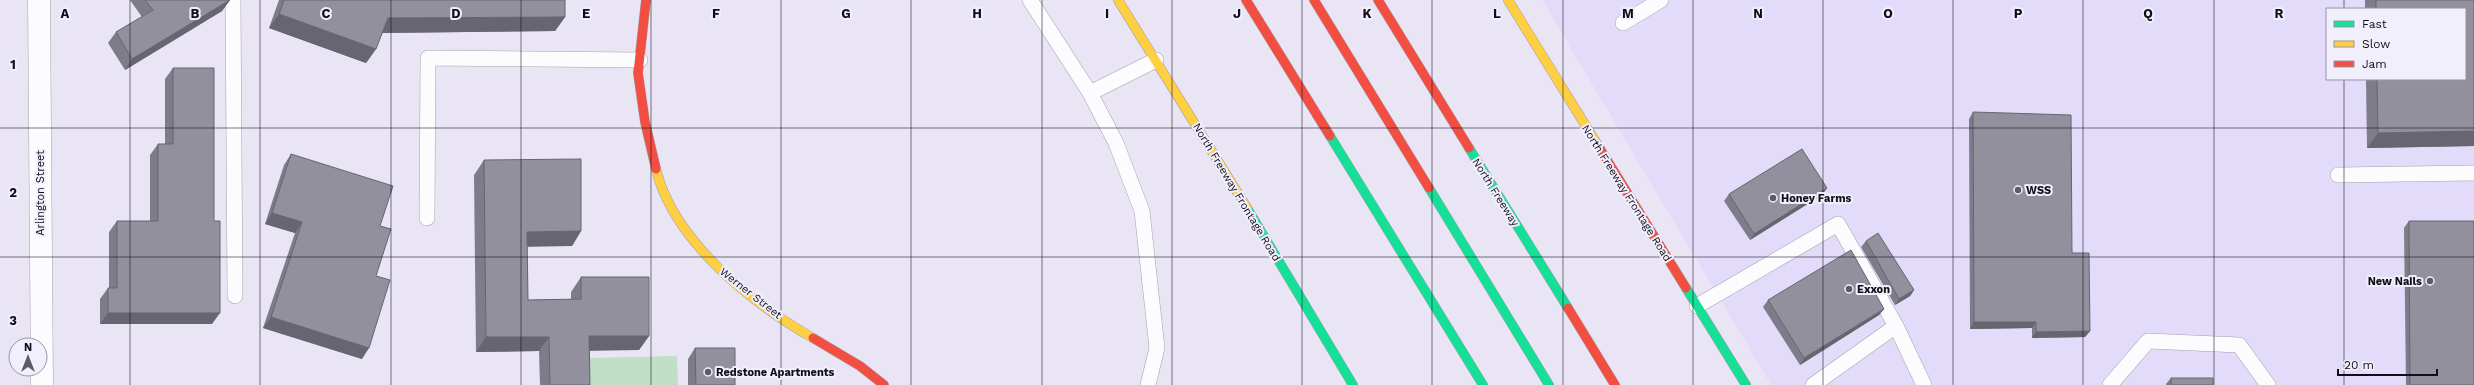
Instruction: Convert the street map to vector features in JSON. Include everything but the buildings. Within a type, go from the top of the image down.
[{"type":"main road","name":"Werner Street","points":[[646,0],[638,74],[645,122],[660,185],[685,229],[719,269],[759,301],[800,331],[860,366],[884,385]]},
{"type":"main road","name":"North Freeway Frontage Road","points":[[1118,0],[1353,385]]},
{"type":"main road","points":[[1246,0],[1483,385]]},
{"type":"main road","points":[[1314,0],[1549,385]]},
{"type":"main road","name":"North Freeway","points":[[1378,0],[1615,385]]},
{"type":"main road","name":"North Freeway Frontage Road","points":[[1508,0],[1746,385]]},
{"type":"street","name":"Arlington Street","points":[[39,0],[42,385]]},
{"type":"lane","points":[[233,0],[235,296]]},
{"type":"lane","points":[[1030,0],[1090,93],[1116,143],[1142,211],[1156,348],[1148,385]]},
{"type":"lane","points":[[1623,23],[1661,0]]},
{"type":"lane","points":[[427,218],[428,58],[640,60]]},
{"type":"lane","points":[[1090,93],[1156,60]]},
{"type":"lane","points":[[2338,175],[2474,173]]},
{"type":"lane","points":[[1697,306],[1838,224],[1896,326],[1924,385]]},
{"type":"lane","points":[[1813,385],[1896,326]]},
{"type":"lane","points":[[2110,385],[2148,341],[2239,345],[2268,385]]},
{"type":"shaded area","points":[[1542,0],[2474,0],[2474,385],[1771,385]]},
{"type":"green space","points":[[677,356],[678,385],[587,385],[586,358]]},
{"type":"traffic: fast","points":[[1330,136],[1483,385]]},
{"type":"traffic: fast","points":[[1469,148],[1568,308]]},
{"type":"traffic: fast","points":[[1429,188],[1549,385]]},
{"type":"traffic: fast","points":[[1247,208],[1353,385]]},
{"type":"traffic: fast","points":[[1686,288],[1746,385]]},
{"type":"traffic: slow","points":[[1118,0],[1247,208]]},
{"type":"traffic: slow","points":[[1508,0],[1597,144]]},
{"type":"traffic: slow","points":[[656,169],[665,195],[679,220],[697,244],[718,267],[765,307],[789,324],[813,338]]},
{"type":"traffic: jam","points":[[646,0],[638,73],[645,122],[656,169]]},
{"type":"traffic: jam","points":[[1246,0],[1330,136]]},
{"type":"traffic: jam","points":[[1314,0],[1429,188]]},
{"type":"traffic: jam","points":[[1378,0],[1469,148]]},
{"type":"traffic: jam","points":[[1597,144],[1686,288]]},
{"type":"traffic: jam","points":[[1568,308],[1615,385]]},
{"type":"traffic: jam","points":[[813,338],[860,366],[884,385]]},
{"type":"place","name":"WSS","points":[[2018,190]]},
{"type":"place","name":"Honey Farms","points":[[1773,198]]},
{"type":"place","name":"New Nails","points":[[2430,281]]},
{"type":"place","name":"Exxon","points":[[1849,289]]},
{"type":"place","name":"Redstone Apartments","points":[[708,372]]}]
